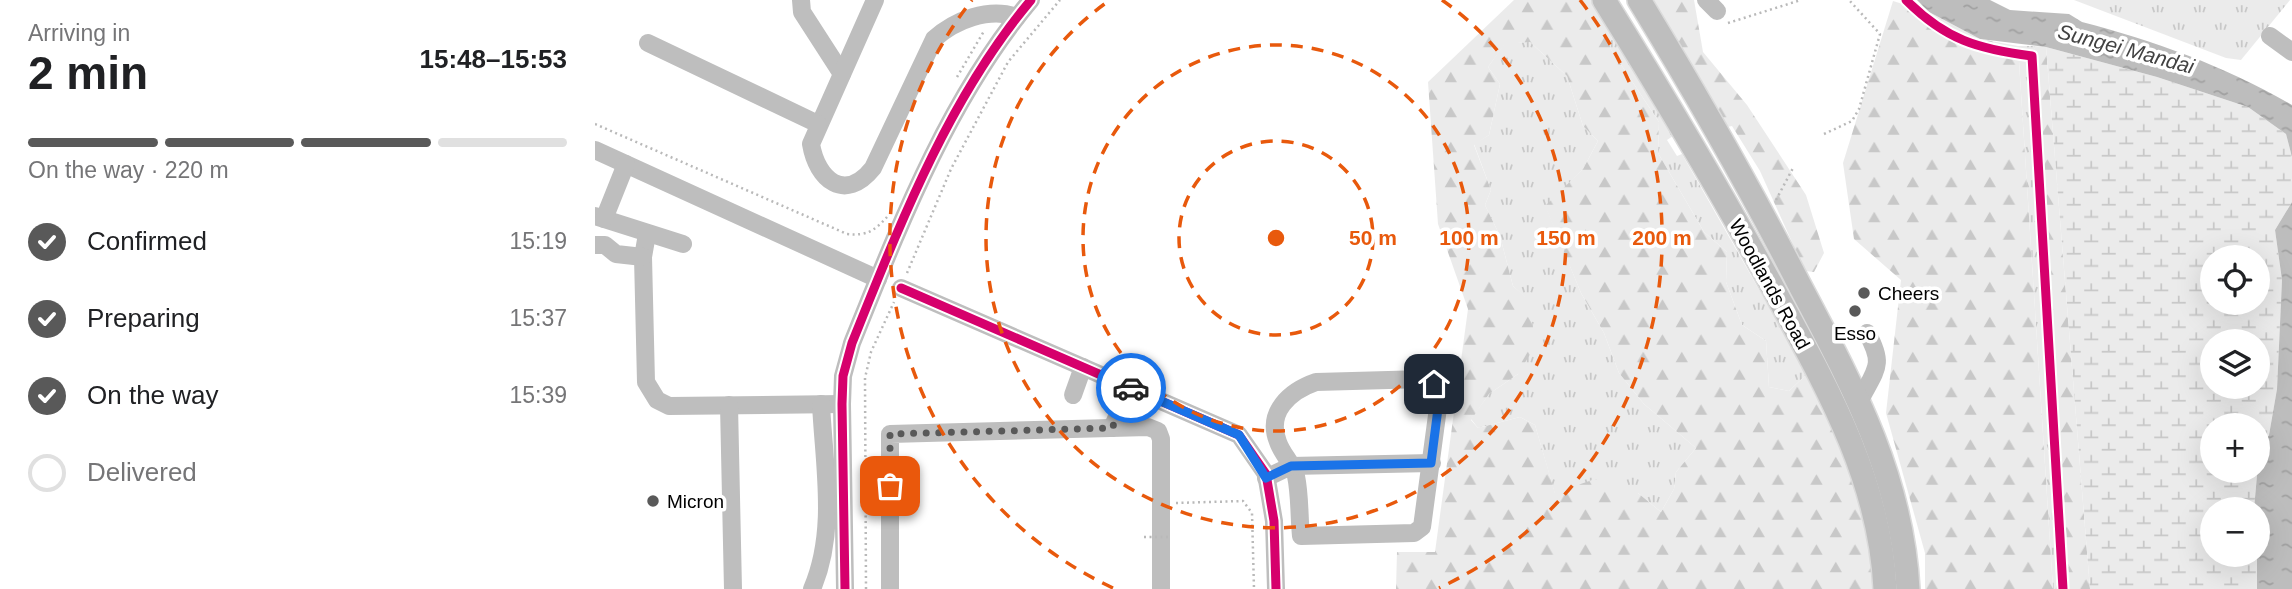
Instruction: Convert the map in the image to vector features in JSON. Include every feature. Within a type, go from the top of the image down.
[{"type":"main road","name":"Woodlands Road","points":[[1604,0],[1682,126],[1770,282],[1845,426],[1870,493],[1878,529],[1885,589]]},
{"type":"main road","name":"Woodlands Road","points":[[1639,0],[1752,195],[1860,400],[1887,470],[1905,548],[1908,589]]},
{"type":"street","points":[[801,0],[802,12],[842,74]]},
{"type":"street","points":[[875,0],[811,144],[815,163],[822,175],[833,183],[844,186],[866,178],[873,168],[934,39],[945,29],[968,18],[995,13],[1017,17]]},
{"type":"street","points":[[845,589],[842,404],[843,376],[849,353],[878,279],[941,137],[979,72],[1031,0]]},
{"type":"street","points":[[2270,36],[2292,52]]},
{"type":"street","points":[[647,43],[818,124]]},
{"type":"street","points":[[595,150],[878,279]]},
{"type":"street","points":[[626,164],[599,218],[683,244]]},
{"type":"street","points":[[647,234],[643,257],[646,382],[651,392],[669,406],[842,404]]},
{"type":"street","points":[[595,245],[605,245],[615,254],[643,257]]},
{"type":"street","points":[[901,288],[1239,435],[1266,478],[1274,521],[1276,589]]},
{"type":"street","points":[[1860,400],[1877,366],[1878,353],[1867,333]]},
{"type":"street","points":[[1073,395],[1083,367]]},
{"type":"street","points":[[1425,379],[1434,384],[1440,393],[1422,527],[1414,533],[1301,536],[1296,474],[1291,466],[1278,443],[1274,426],[1281,403],[1300,387],[1316,382],[1425,379]]},
{"type":"street","points":[[1112,428],[1130,387]]},
{"type":"street","points":[[812,589],[821,568],[828,528],[821,404]]},
{"type":"street","points":[[729,405],[733,589]]},
{"type":"street","points":[[890,589],[890,434],[1148,427],[1157,431],[1161,439],[1161,589]]},
{"type":"street","points":[[1266,478],[1291,466],[1431,463]]},
{"type":"path","points":[[866,589],[865,378],[871,352],[951,169],[1008,62],[1060,0]]},
{"type":"path","points":[[1717,11],[1801,0]]},
{"type":"path","points":[[1823,134],[1852,121],[1859,109],[1879,34],[1849,0]]},
{"type":"path","points":[[963,66],[995,13]]},
{"type":"path","points":[[1775,201],[1793,169]]},
{"type":"path","points":[[1161,504],[1243,501],[1252,513],[1254,589]]},
{"type":"path","points":[[1144,537],[1171,537]]},
{"type":"green space","points":[[1514,0],[1591,0],[1612,31],[1610,48],[1659,122],[1658,153],[1704,232],[1727,252],[1726,282],[1742,325],[1766,341],[1769,387],[1789,391],[1807,374],[1849,463],[1867,529],[1873,589],[1396,589],[1397,552],[1435,552],[1468,309],[1438,224],[1428,82]],"holes":[[[1530,42],[1567,76],[1583,126],[1598,141],[1583,169],[1545,206],[1581,293],[1604,333],[1619,373],[1644,404],[1696,448],[1676,472],[1674,489],[1661,512],[1638,493],[1595,479],[1555,493],[1535,425],[1520,417],[1478,428],[1471,420],[1489,394],[1518,374],[1532,351],[1533,327],[1527,298],[1513,286],[1500,236],[1485,205],[1491,190],[1474,145],[1489,135],[1500,84],[1488,67],[1505,44]]]},
{"type":"green space","points":[[1646,0],[1694,0],[1703,52],[1747,105],[1806,195],[1824,253],[1814,272],[1805,271],[1760,171],[1732,126],[1722,128]]},
{"type":"green space","points":[[2074,0],[2290,0],[2241,60],[2226,58]]},
{"type":"green space","points":[[1893,1],[1929,12],[1980,39],[2018,46],[2053,589],[1925,589],[1925,553],[1886,413],[1901,280],[1854,239],[1843,163]]},
{"type":"green space","points":[[1612,31],[1673,136],[1667,140],[1677,156],[1682,154],[1807,374],[1789,391],[1769,387],[1766,341],[1742,325],[1726,282],[1727,252],[1704,232],[1658,153],[1659,122],[1610,48]]},
{"type":"green space","points":[[1530,42],[1567,76],[1583,126],[1598,141],[1583,169],[1546,207],[1581,293],[1604,333],[1619,373],[1644,404],[1696,448],[1676,472],[1674,489],[1661,512],[1638,493],[1555,494],[1535,425],[1520,417],[1478,428],[1471,419],[1489,394],[1518,374],[1527,299],[1513,286],[1500,236],[1485,205],[1491,190],[1474,144],[1489,135],[1500,84],[1488,67],[1505,43]]},
{"type":"green space","points":[[2018,46],[2034,46],[2070,589],[2053,589]]},
{"type":"green space","points":[[2034,46],[2046,47],[2090,589],[2070,589]]},
{"type":"green space","points":[[2046,47],[2157,77],[2248,107],[2286,134],[2292,157],[2292,202],[2275,230],[2282,280],[2277,389],[2270,429],[2270,413],[2200,413],[2200,483],[2256,483],[2255,497],[2200,497],[2200,567],[2257,567],[2257,589],[2090,589]]},
{"type":"water","name":"Sungei Mandai","points":[[1917,0],[1990,0],[2010,10],[2069,14],[2082,22],[2216,67],[2292,105],[2292,157],[2286,134],[2248,107],[2157,77],[2046,47],[1980,39],[1929,12]]},
{"type":"water","points":[[2292,202],[2292,589],[2257,589],[2257,567],[2270,567],[2270,497],[2255,497],[2256,483],[2270,483],[2270,429],[2277,389],[2282,280],[2275,230]]},
{"type":"cycle path","points":[[845,589],[842,404],[843,376],[852,343],[928,164],[975,79],[1001,38],[1031,0]]},
{"type":"cycle path","points":[[1906,0],[1935,25],[1964,40],[1995,50],[2032,56],[2063,589]]},
{"type":"cycle path","points":[[901,288],[1239,435],[1266,474],[1274,521],[1276,589]]},
{"type":"way so far","points":[[890,486],[890,434],[1112,428],[1131,388]]},
{"type":"place","name":"Cheers","points":[[1864,293]]},
{"type":"place","name":"Esso","points":[[1855,311]]},
{"type":"place","name":"Micron","points":[[653,501]]},
{"type":"route","points":[[1131,388],[1239,435],[1266,474],[1266,478],[1291,466],[1431,463],[1440,393],[1434,384]]}]
